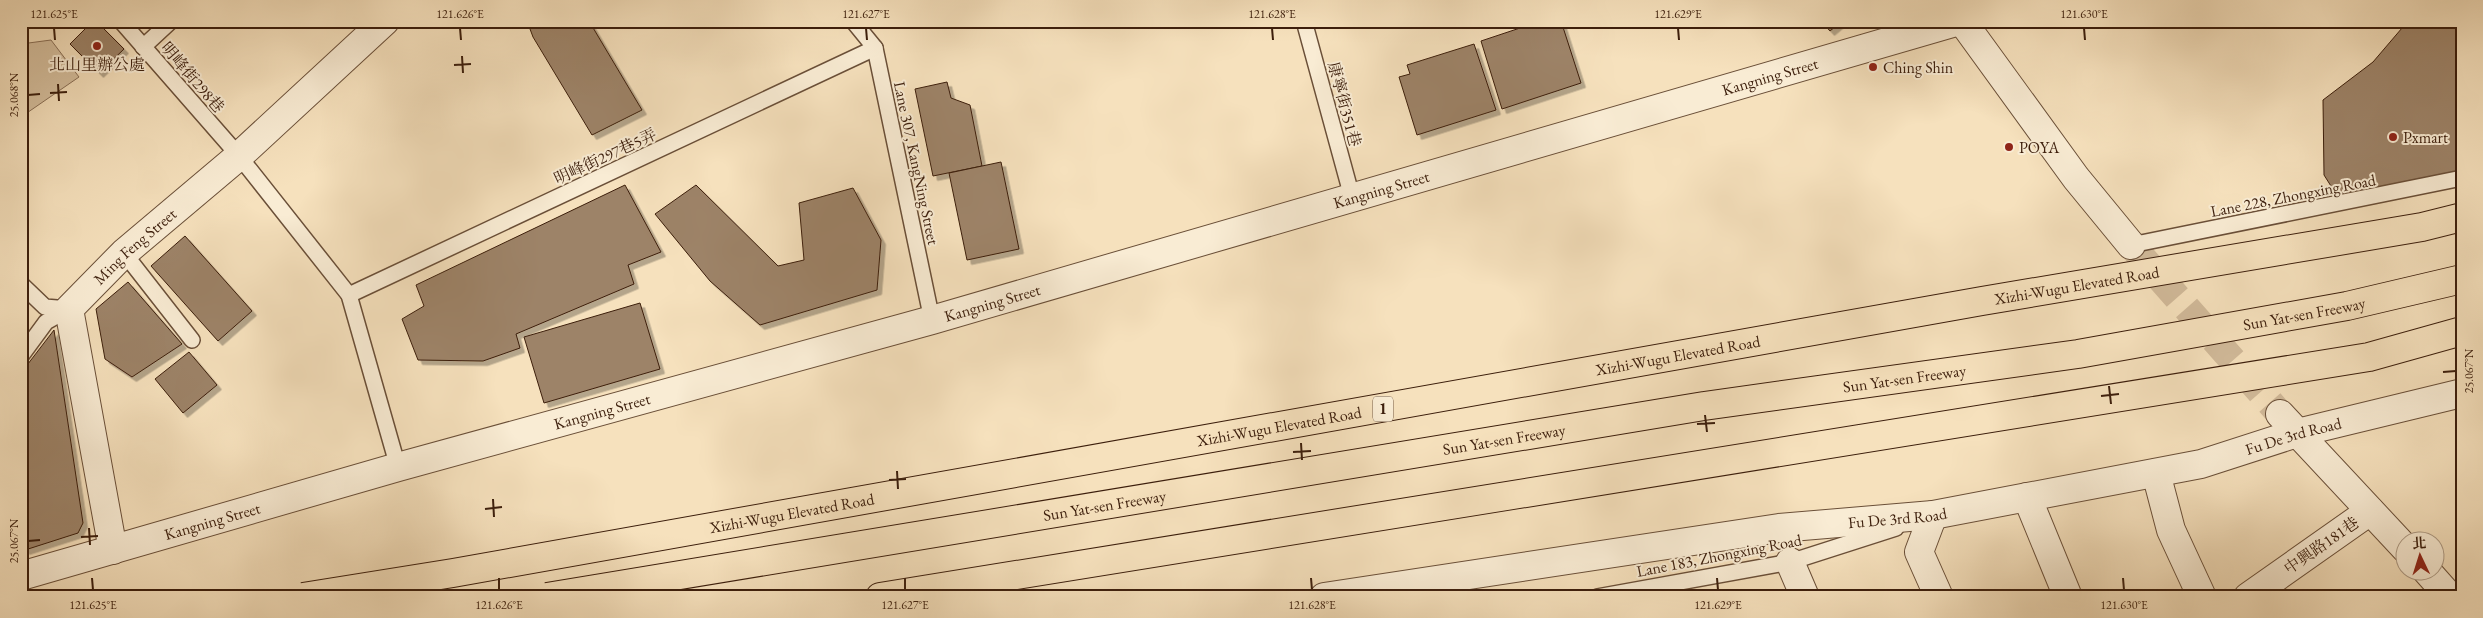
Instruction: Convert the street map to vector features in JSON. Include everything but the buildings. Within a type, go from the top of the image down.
[{"type":"highway","name":"Xizhi-Wugu Elevated Road","points":[[303,597],[462,571],[1982,301],[2422,227],[2462,217]]},
{"type":"highway","name":"Sun Yat-sen Freeway","points":[[546,597],[1704,406],[2078,354],[2347,306],[2462,279]]},
{"type":"highway","points":[[880,597],[2369,357],[2462,331]]},
{"type":"street","name":"Ming Feng Street","points":[[69,309],[124,253],[239,156],[385,21]]},
{"type":"street","name":"Kangning Street","points":[[21,576],[398,467],[932,320],[1960,21]]},
{"type":"street","points":[[1960,21],[2076,178],[2131,245]]},
{"type":"street","points":[[69,309],[113,550]]},
{"type":"street","name":"Fu De 3rd Road","points":[[1324,597],[1779,528],[1933,515],[2201,464],[2288,423],[2462,393]]},
{"type":"street","points":[[2288,423],[2396,538]]},
{"type":"street","points":[[2156,472],[2171,530],[2202,597]]},
{"type":"street","points":[[2027,497],[2068,597]]},
{"type":"street","name":"中興路181巷","points":[[2248,597],[2370,511]]},
{"type":"street","points":[[1933,515],[1919,552],[1939,597]]},
{"type":"street","points":[[1790,562],[1805,597]]},
{"type":"street","points":[[2435,580],[2450,597]]},
{"type":"lane","name":"明峰街298巷","points":[[121,21],[239,156],[349,295]]},
{"type":"lane","points":[[143,47],[171,21]]},
{"type":"lane","name":"Lane 307, KangNing Street","points":[[853,21],[875,48],[932,320]]},
{"type":"lane","name":"康寧街351巷","points":[[1304,21],[1352,197]]},
{"type":"lane","name":"明峰街297巷5弄","points":[[349,295],[875,48]]},
{"type":"lane","name":"Lane 228, Zhongxing Road","points":[[2131,245],[2462,178]]},
{"type":"lane","points":[[124,253],[192,340]]},
{"type":"lane","points":[[21,284],[45,307],[69,309]]},
{"type":"lane","points":[[349,295],[398,467]]},
{"type":"lane","points":[[21,356],[46,322],[69,309]]},
{"type":"lane","name":"Lane 183, Zhongxing Road","points":[[1596,597],[1790,562],[1933,515]]},
{"type":"shaded area","points":[[51,40],[79,77],[21,117],[21,44]]},
{"type":"tunnel","points":[[2131,245],[2280,414]]},
{"type":"place","name":"北山里辦公處","points":[[97,46]]},
{"type":"place","name":"Ching Shin","points":[[1873,67]]},
{"type":"place","name":"Pxmart","points":[[2393,137]]},
{"type":"place","name":"POYA","points":[[2009,147]]}]
